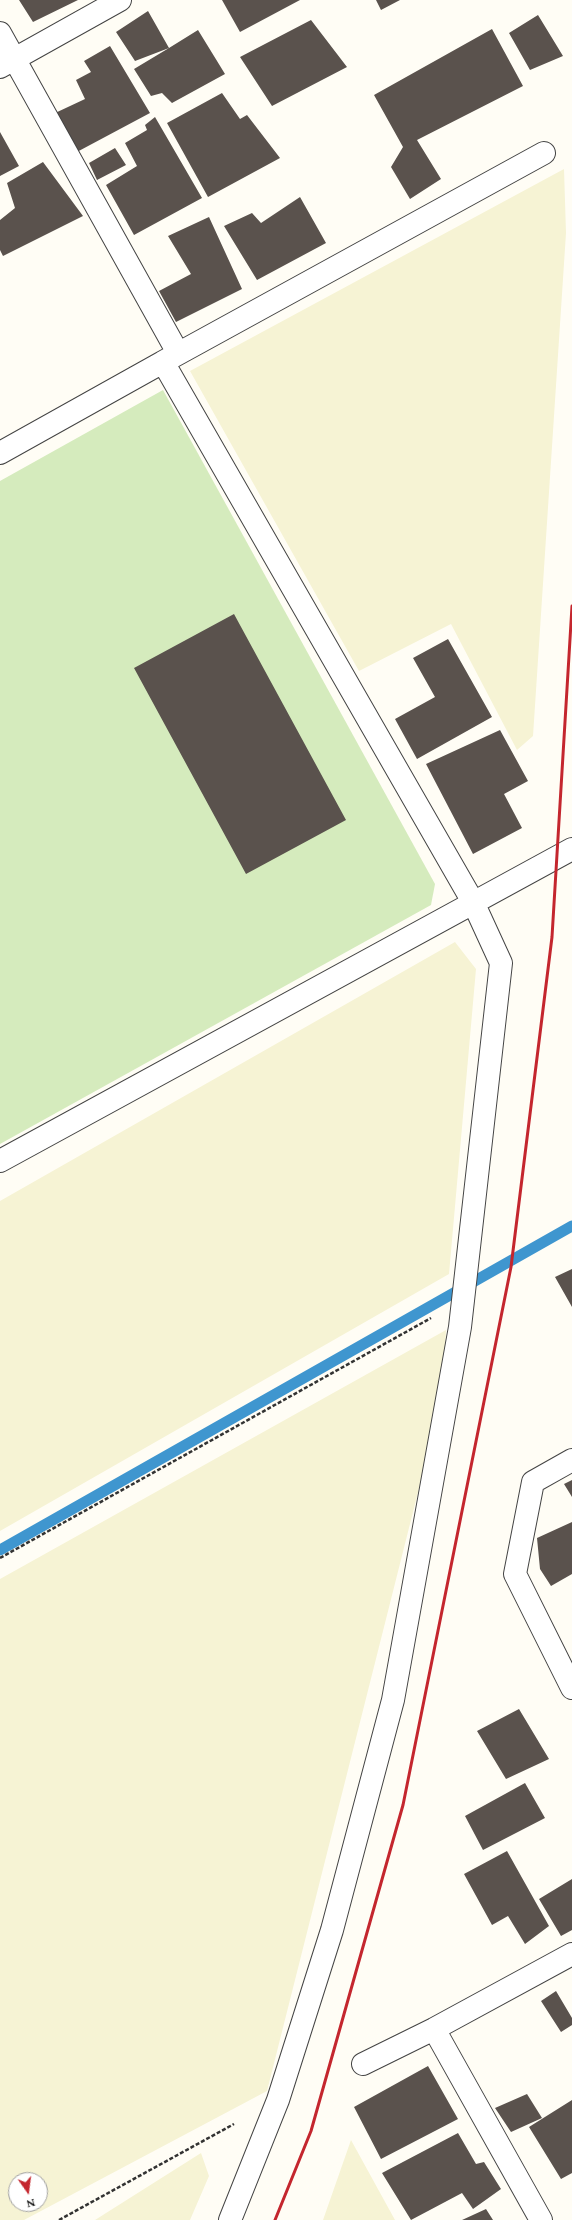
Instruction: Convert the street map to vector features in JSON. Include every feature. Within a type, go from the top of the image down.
[{"type":"street","points":[[7,63],[120,0]]},
{"type":"street","points":[[0,33],[7,63],[473,902],[501,963],[460,1327],[393,1700],[332,1930],[285,2078],[230,2220]]},
{"type":"street","points":[[0,453],[544,153]]},
{"type":"street","points":[[0,1161],[572,849]]},
{"type":"street","points":[[572,1460],[533,1482],[515,1574],[572,1688]]},
{"type":"street","points":[[363,2064],[434,2029],[572,1954]]},
{"type":"street","points":[[434,2029],[541,2220]]},
{"type":"path","points":[[0,1558],[462,1300]]},
{"type":"path","points":[[59,2220],[237,2123]]},
{"type":"shaded area","points":[[564,169],[566,233],[533,736],[517,750],[451,624],[359,671],[190,371]]},
{"type":"shaded area","points":[[455,942],[476,969],[449,1274],[0,1531],[0,1201]]},
{"type":"shaded area","points":[[446,1330],[443,1393],[267,2091],[48,2207],[48,2172],[8,2172],[8,2212],[39,2212],[24,2220],[0,2220],[0,1579]]},
{"type":"shaded area","points":[[351,2140],[395,2220],[323,2220]]},
{"type":"shaded area","points":[[201,2153],[209,2176],[190,2220],[95,2220]]},
{"type":"green space","points":[[163,390],[435,884],[431,905],[0,1144],[0,481]]},
{"type":"building","points":[[19,0],[78,0],[33,22]]},
{"type":"building","points":[[222,0],[300,0],[240,32]]},
{"type":"building","points":[[376,0],[400,0],[381,10]]},
{"type":"building","points":[[148,11],[169,48],[135,61],[116,32]]},
{"type":"building","points":[[538,15],[563,56],[530,70],[509,33]]},
{"type":"building","points":[[311,20],[347,67],[272,106],[240,57]]},
{"type":"building","points":[[492,29],[523,86],[417,140],[441,179],[410,199],[391,167],[403,147],[374,95]]},
{"type":"building","points":[[198,30],[225,74],[172,103],[162,93],[151,96],[134,69]]},
{"type":"building","points":[[110,46],[150,113],[75,153],[53,114],[85,99],[76,80],[91,72],[84,61]]},
{"type":"building","points":[[222,93],[240,119],[247,115],[280,158],[208,197],[167,123]]},
{"type":"building","points":[[155,117],[202,198],[134,235],[106,185],[137,166],[125,143],[147,130],[145,125]]},
{"type":"building","points":[[0,132],[19,166],[0,176]]},
{"type":"building","points":[[115,148],[126,165],[97,180],[89,163]]},
{"type":"building","points":[[43,162],[83,216],[3,256],[0,250],[0,220],[15,208],[7,183]]},
{"type":"building","points":[[300,197],[326,243],[257,280],[224,226],[252,213],[261,223]]},
{"type":"building","points":[[209,217],[242,289],[176,322],[159,291],[191,274],[168,236]]},
{"type":"building","points":[[234,614],[346,820],[246,874],[134,668]]},
{"type":"building","points":[[448,639],[492,717],[417,759],[395,719],[435,697],[413,658]]},
{"type":"building","points":[[500,730],[528,781],[504,794],[522,828],[473,854],[426,764]]},
{"type":"building","points":[[572,1269],[572,1307],[555,1277]]},
{"type":"building","points":[[572,1480],[572,1497],[564,1484]]},
{"type":"building","points":[[572,1522],[572,1574],[551,1586],[540,1569],[537,1538]]},
{"type":"building","points":[[519,1709],[549,1759],[506,1779],[477,1731]]},
{"type":"building","points":[[525,1783],[545,1818],[483,1850],[465,1816]]},
{"type":"building","points":[[507,1851],[549,1926],[525,1944],[508,1916],[492,1925],[464,1874]]},
{"type":"building","points":[[572,1879],[572,1930],[561,1936],[539,1899]]},
{"type":"building","points":[[556,1991],[572,2018],[572,2025],[561,2032],[541,2001]]},
{"type":"building","points":[[428,2066],[458,2119],[381,2159],[354,2107]]},
{"type":"building","points":[[527,2094],[542,2118],[511,2132],[495,2108]]},
{"type":"building","points":[[572,2100],[572,2173],[561,2179],[529,2127]]},
{"type":"building","points":[[458,2133],[476,2164],[484,2162],[501,2189],[473,2209],[462,2193],[411,2220],[382,2173]]},
{"type":"building","points":[[486,2209],[493,2220],[462,2220]]},
{"type":"waterway","points":[[0,1550],[572,1226]]},
{"type":"railway","points":[[275,2220],[311,2131],[403,1805],[511,1267],[552,937],[572,606]]}]
